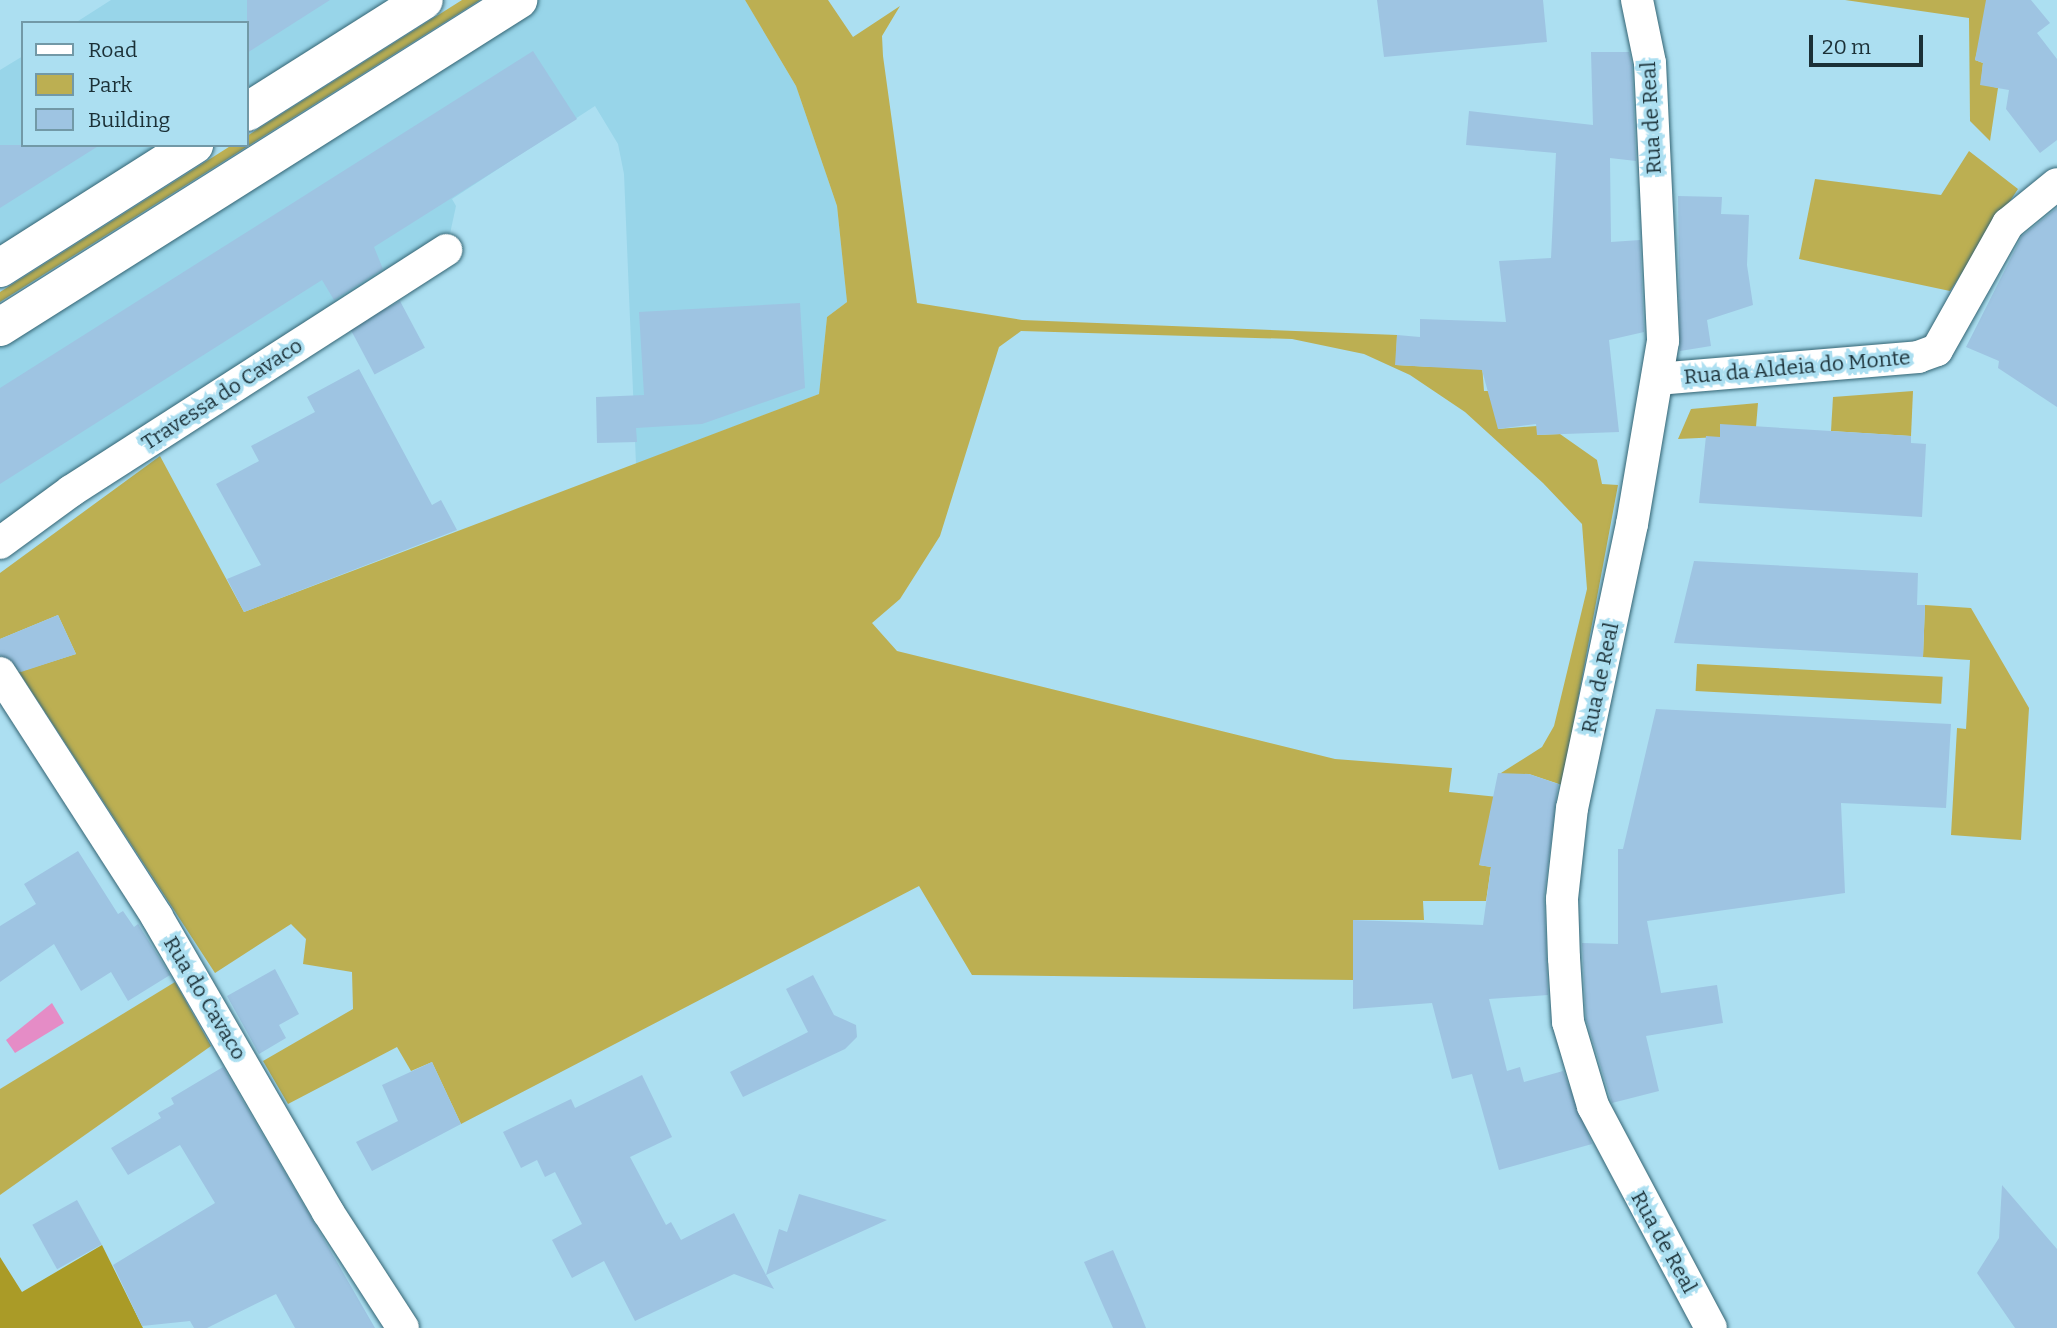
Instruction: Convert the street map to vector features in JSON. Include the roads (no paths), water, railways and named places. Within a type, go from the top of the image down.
[{"type":"main road","points":[[248,111],[424,0]]},
{"type":"main road","points":[[0,327],[518,0]]},
{"type":"main road","points":[[0,268],[191,147]]},
{"type":"street","name":"Rua de Real","points":[[1637,0],[1650,63],[1655,138],[1654,237],[1663,341],[1565,852],[1562,899],[1568,1022],[1600,1124],[1711,1328]]},
{"type":"street","name":"Rua da Aldeia do Monte","points":[[1657,379],[1918,358],[1937,350],[2008,224],[2057,184]]},
{"type":"street","name":"Travessa do Cavaco","points":[[0,543],[71,491],[446,250]]},
{"type":"street","name":"Rua do Cavaco","points":[[0,673],[157,917],[328,1212],[403,1328]]}]
